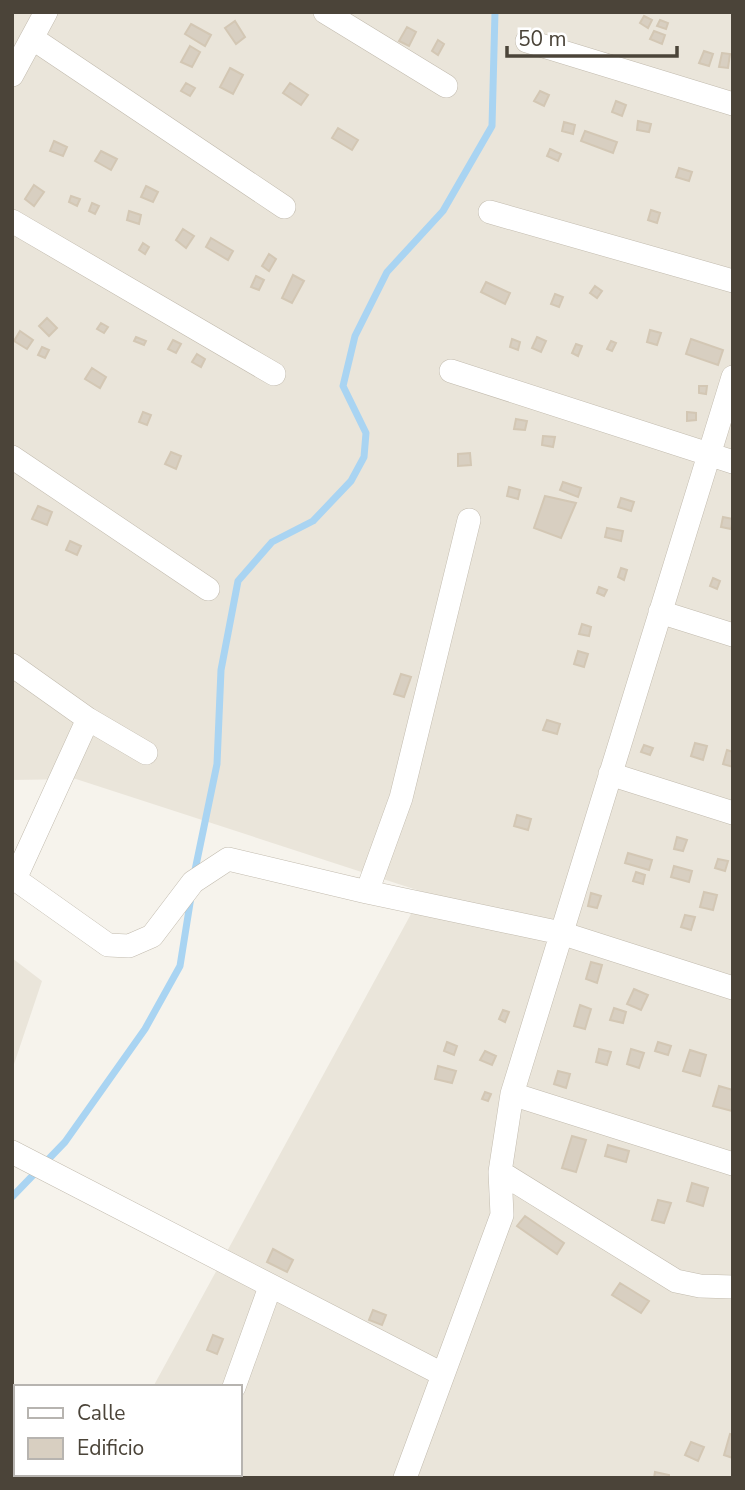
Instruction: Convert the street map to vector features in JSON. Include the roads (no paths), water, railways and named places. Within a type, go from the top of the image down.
[{"type":"street","points":[[12,75],[46,12]]},
{"type":"street","points":[[325,12],[446,86]]},
{"type":"street","points":[[32,38],[284,207]]},
{"type":"street","points":[[527,41],[733,104]]},
{"type":"street","points":[[490,212],[733,281]]},
{"type":"street","points":[[12,221],[274,374]]},
{"type":"street","points":[[451,371],[733,462]]},
{"type":"street","points":[[405,1478],[502,1215],[500,1172],[512,1094],[733,377]]},
{"type":"street","points":[[12,457],[208,589]]},
{"type":"street","points":[[367,892],[401,798],[469,520]]},
{"type":"street","points":[[660,612],[733,635]]},
{"type":"street","points":[[12,665],[88,719],[146,753]]},
{"type":"street","points":[[88,719],[13,881],[108,945],[129,946],[152,936],[193,882],[228,859],[561,933],[733,988]]},
{"type":"street","points":[[610,774],[733,813]]},
{"type":"street","points":[[512,1094],[733,1164]]},
{"type":"street","points":[[12,1152],[443,1374]]},
{"type":"street","points":[[500,1172],[676,1281],[700,1286],[733,1287]]},
{"type":"street","points":[[235,1385],[270,1287]]},
{"type":"waterway","points":[[194,875],[217,764],[221,670],[238,581],[272,542],[313,521],[351,481],[364,457],[366,433],[343,386],[355,336],[387,272],[443,211],[492,126],[495,12]]},
{"type":"waterway","points":[[12,1197],[65,1142],[145,1029],[180,966],[191,897]]}]
